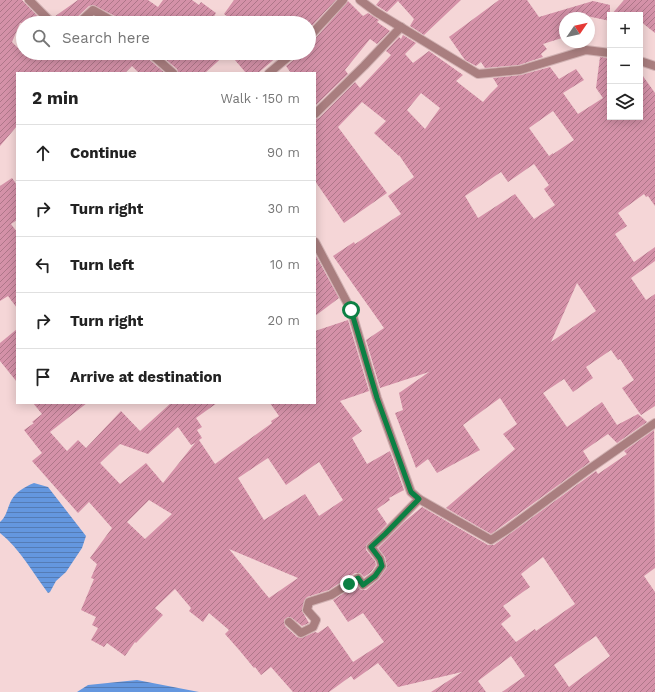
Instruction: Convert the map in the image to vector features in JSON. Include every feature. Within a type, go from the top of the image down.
[{"type":"street","points":[[29,0],[45,16]]},
{"type":"street","points":[[316,29],[343,0]]},
{"type":"street","points":[[360,0],[376,12],[478,74],[520,70],[586,50],[607,53]]},
{"type":"street","points":[[87,16],[93,10],[104,16]]},
{"type":"street","points":[[316,113],[401,27]]},
{"type":"street","points":[[158,60],[171,72]]},
{"type":"street","points":[[270,72],[285,60]]},
{"type":"street","points":[[643,62],[655,66]]},
{"type":"street","points":[[316,244],[351,310],[377,398],[411,492],[419,499],[491,540],[508,530],[585,472],[655,424]]},
{"type":"street","points":[[289,622],[301,633],[313,627],[316,620],[307,610],[309,602],[332,595],[358,578],[363,585],[375,576],[382,566],[380,559],[371,547],[419,499]]},
{"type":"water","points":[[34,483],[48,487],[86,536],[82,548],[66,572],[56,581],[48,593],[14,546],[0,533],[0,522],[5,516],[14,496],[27,486]]},
{"type":"water","points":[[137,680],[199,692],[77,692],[88,685]]},
{"type":"building","points":[[0,0],[22,0],[37,16],[16,16],[16,32],[12,42],[16,46],[16,60],[150,60],[164,72],[138,72],[132,66],[126,72],[16,72],[16,127],[0,146]]},
{"type":"building","points":[[78,0],[148,0],[158,7],[163,0],[192,0],[199,5],[201,2],[216,13],[214,16],[115,16],[93,5],[89,6],[78,16],[55,16]]},
{"type":"building","points":[[234,0],[336,0],[316,21],[316,16],[227,16],[224,14]]},
{"type":"building","points":[[380,0],[461,0],[424,35],[410,26],[414,19],[398,1],[387,12],[376,5]]},
{"type":"building","points":[[499,0],[527,0],[539,17],[593,1],[610,5],[610,12],[607,12],[607,20],[595,18],[595,12],[559,12],[559,39],[543,44],[547,49],[541,54],[543,57],[519,65],[485,68],[481,62],[476,66],[465,60],[449,37]]},
{"type":"building","points":[[624,0],[655,0],[655,33],[643,23],[643,12],[614,12]]},
{"type":"building","points":[[348,1],[363,16],[368,13],[379,20],[377,22],[390,31],[377,44],[370,39],[345,70],[348,74],[316,105],[316,72],[290,72],[286,66],[293,60],[316,60],[316,38]]},
{"type":"building","points":[[403,35],[416,43],[405,54],[413,63],[429,51],[463,75],[456,81],[483,102],[498,86],[493,78],[521,75],[550,67],[559,79],[576,69],[584,80],[563,93],[578,114],[603,98],[596,88],[600,57],[607,58],[607,120],[643,120],[643,76],[655,93],[655,206],[648,196],[646,197],[644,194],[618,213],[627,226],[615,234],[634,262],[655,247],[655,261],[631,278],[646,300],[655,294],[655,406],[641,415],[622,388],[634,380],[620,359],[618,360],[611,350],[586,367],[593,378],[573,392],[564,379],[543,393],[567,427],[602,402],[617,425],[638,414],[647,422],[617,443],[608,434],[583,451],[590,462],[491,534],[446,508],[515,449],[503,434],[517,424],[500,398],[463,425],[480,450],[437,473],[428,459],[416,468],[395,413],[403,410],[399,393],[429,372],[380,388],[366,340],[384,328],[333,256],[354,242],[355,244],[401,214],[388,196],[414,177],[399,155],[374,133],[386,121],[362,102],[338,127],[387,193],[344,223],[316,182],[316,119],[319,118],[355,82],[360,88],[391,55],[386,51],[399,37],[401,39]],"holes":[[[421,93],[440,108],[425,129],[407,110]],[[553,111],[574,140],[549,156],[529,128]],[[534,164],[549,185],[544,189],[555,205],[534,219],[515,194],[478,218],[465,196],[501,172],[508,182]],[[577,283],[596,311],[551,342]]]},
{"type":"building","points":[[166,60],[219,60],[206,72],[178,72],[177,69]]},
{"type":"building","points":[[235,60],[273,60],[259,72],[245,72]]},
{"type":"building","points":[[12,178],[16,184],[16,221],[11,224],[16,231],[16,307],[8,296],[0,301],[0,186]]},
{"type":"building","points":[[316,256],[339,298],[316,315]]},
{"type":"building","points":[[348,320],[369,391],[340,401],[362,431],[352,438],[367,464],[390,451],[404,490],[389,498],[390,500],[377,509],[387,524],[366,546],[366,550],[375,561],[376,565],[371,572],[364,577],[360,573],[355,573],[329,590],[307,597],[304,601],[302,611],[309,623],[302,626],[292,618],[288,617],[284,620],[285,626],[297,637],[301,638],[315,632],[318,633],[328,626],[353,662],[384,642],[363,613],[348,622],[333,600],[357,585],[361,590],[366,590],[379,579],[387,567],[385,557],[378,548],[404,522],[422,507],[488,545],[494,545],[596,471],[598,474],[627,454],[624,451],[654,430],[655,568],[644,576],[655,592],[655,692],[502,692],[525,676],[511,656],[478,681],[486,692],[431,692],[462,672],[398,687],[378,663],[354,680],[351,676],[329,692],[293,692],[271,667],[261,675],[225,634],[229,630],[209,613],[203,622],[189,611],[191,608],[175,589],[155,608],[163,615],[136,643],[135,642],[125,656],[107,643],[104,647],[91,640],[98,628],[92,625],[96,617],[81,610],[94,579],[91,578],[97,564],[90,558],[112,528],[89,502],[78,513],[32,461],[42,453],[24,430],[34,423],[32,422],[42,414],[34,404],[86,404],[50,432],[67,451],[78,440],[86,448],[121,411],[140,431],[170,404],[216,404],[196,418],[202,427],[197,430],[202,438],[199,440],[215,464],[272,423],[271,421],[279,416],[271,404],[316,404],[316,331]],"holes":[[[178,427],[191,445],[195,443],[163,483],[146,463],[120,484],[100,463],[120,444],[148,454]],[[268,458],[286,485],[319,462],[343,500],[319,516],[305,494],[264,520],[238,478]],[[149,500],[172,514],[145,539],[127,522]],[[229,549],[298,578],[269,598]],[[543,557],[575,604],[536,631],[535,629],[516,642],[501,624],[511,616],[503,606],[530,587],[521,574]],[[596,636],[610,656],[569,687],[554,665]]]},
{"type":"building","points":[[16,330],[16,381],[0,361],[0,343]]},
{"type":"route","points":[[349,584],[358,578],[363,585],[375,576],[382,566],[380,559],[371,547],[419,499],[411,492],[377,398],[351,310]]}]
